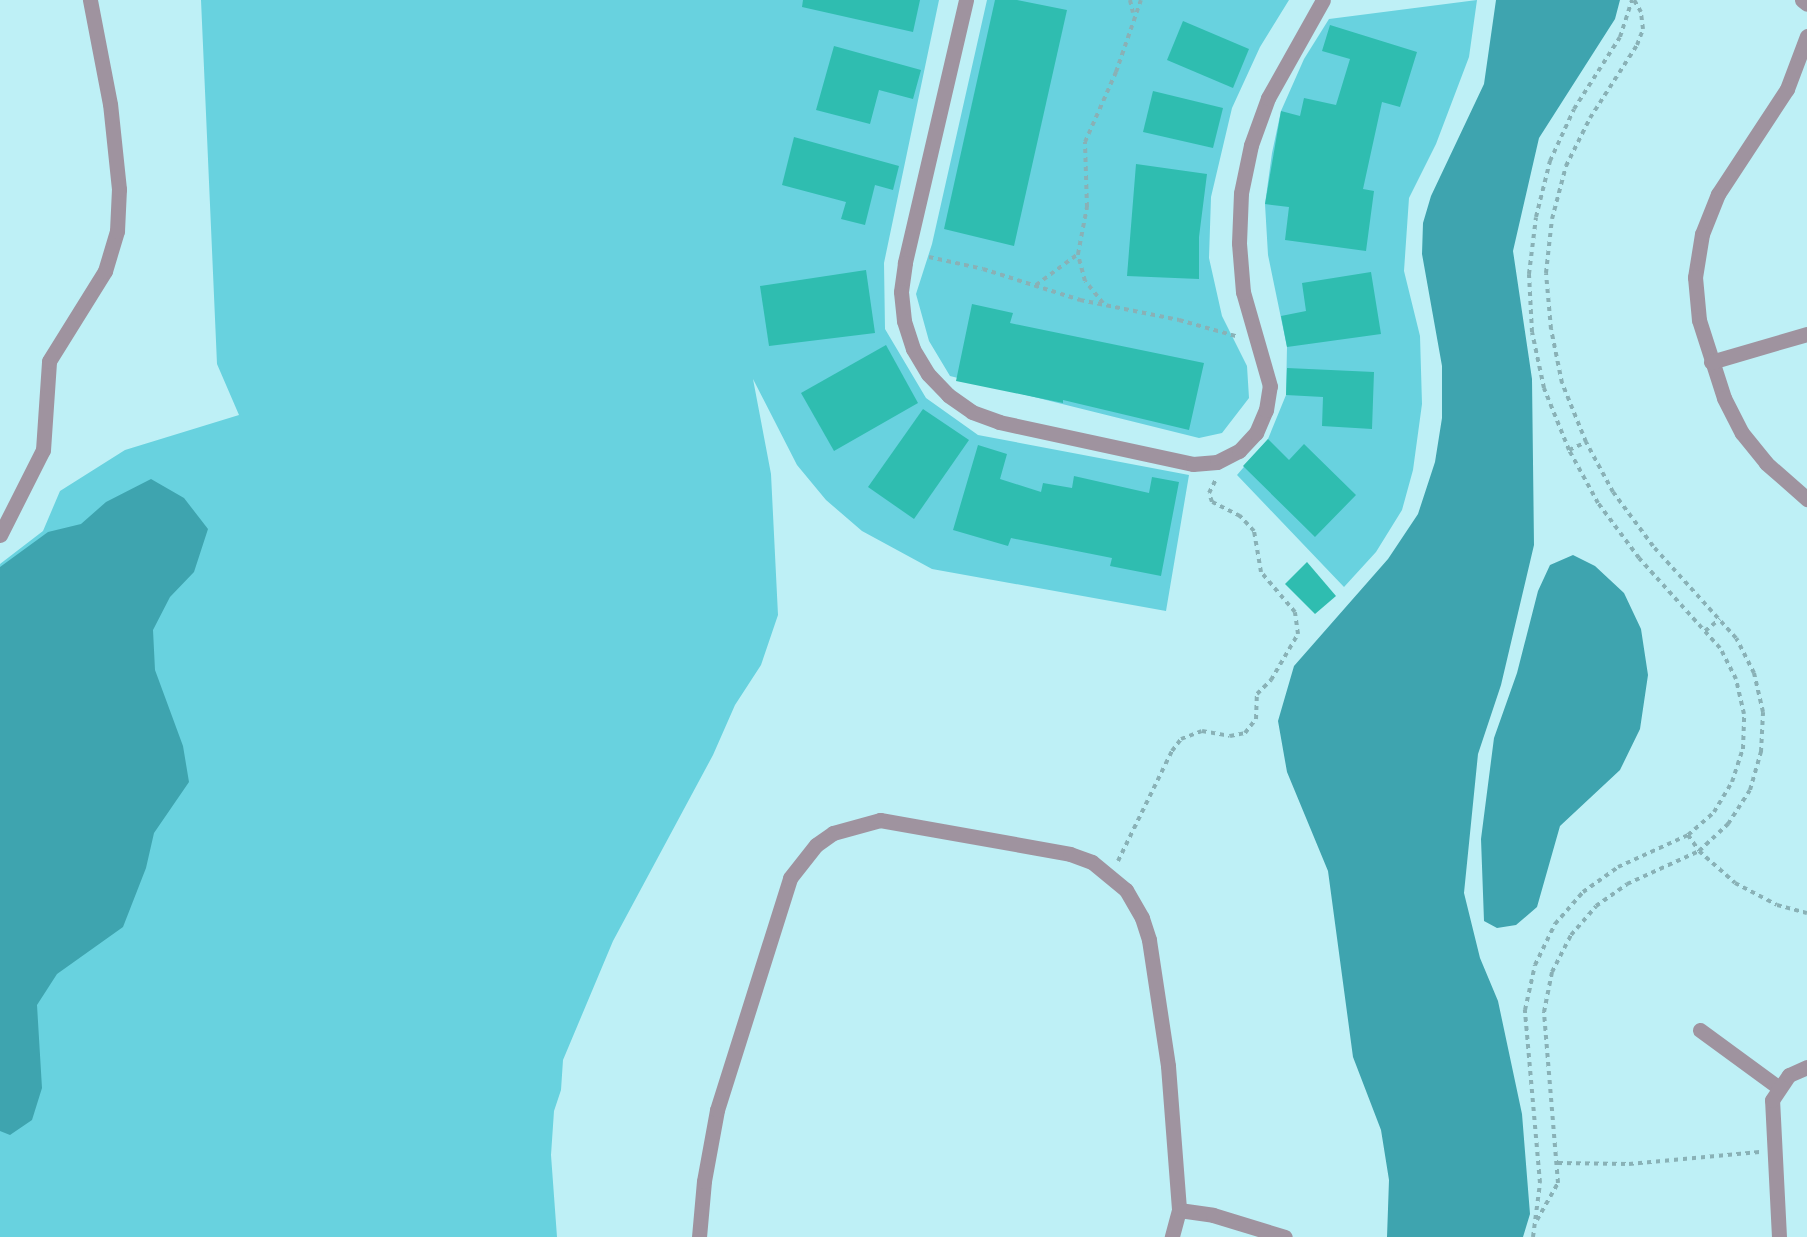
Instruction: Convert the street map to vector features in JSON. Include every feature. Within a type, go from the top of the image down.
[{"type":"lane","points":[[0,535],[43,450],[49,360],[105,271],[117,231],[119,189],[110,104],[90,0]]},
{"type":"lane","points":[[966,0],[905,263],[902,292],[904,321],[913,349],[928,374],[948,395],[972,412],[999,422],[1168,462],[1217,462],[1239,451],[1256,434],[1266,410],[1270,386],[1254,342],[1243,292],[1239,243],[1243,184],[1268,98],[1323,0]]},
{"type":"lane","points":[[1802,0],[1807,4]]},
{"type":"lane","points":[[1807,36],[1787,89],[1718,194],[1702,234],[1695,277],[1699,320],[1724,398],[1742,433],[1766,463],[1807,499]]},
{"type":"lane","points":[[1711,362],[1807,334]]},
{"type":"lane","points":[[699,1237],[704,1181],[717,1110],[781,899],[800,862],[816,845],[853,825],[902,821],[1070,854],[1112,876],[1134,903],[1149,940],[1168,1066],[1179,1210],[1172,1237]]},
{"type":"lane","points":[[1700,1030],[1778,1087]]},
{"type":"lane","points":[[1779,1237],[1770,1113],[1778,1087],[1789,1075],[1807,1067]]},
{"type":"lane","points":[[1179,1210],[1213,1215],[1285,1237]]},
{"type":"path","points":[[1130,0],[1133,14]]},
{"type":"path","points":[[1103,304],[1085,281],[1078,254],[1087,207],[1085,142],[1116,72],[1133,14],[1141,0]]},
{"type":"path","points":[[1536,1221],[1558,1184],[1544,1012],[1552,972],[1571,935],[1596,906],[1627,884],[1699,851],[1728,824],[1749,790],[1761,752],[1763,712],[1754,673],[1736,638],[1653,546],[1613,492],[1586,442],[1562,383],[1551,329],[1546,273],[1552,219],[1566,166],[1590,118],[1637,45],[1643,29],[1641,12],[1633,0]]},
{"type":"path","points":[[1533,1237],[1536,1221],[1538,1145],[1526,1056],[1525,1010],[1535,965],[1555,924],[1583,892],[1618,867],[1688,835],[1714,812],[1732,782],[1743,748],[1744,714],[1736,680],[1720,648],[1639,558],[1598,503],[1569,450],[1544,388],[1532,332],[1529,274],[1536,217],[1550,161],[1569,119],[1620,38],[1633,0]]},
{"type":"path","points":[[1035,286],[1078,254]]},
{"type":"path","points":[[929,258],[1103,304],[1179,320],[1254,342]]},
{"type":"path","points":[[1569,450],[1586,442]]},
{"type":"path","points":[[1112,876],[1172,751],[1181,739],[1202,731],[1230,736],[1245,733],[1256,719],[1257,694],[1271,680],[1298,634],[1295,612],[1261,572],[1254,531],[1240,516],[1216,506],[1210,498],[1217,462]]},
{"type":"path","points":[[1706,631],[1720,619]]},
{"type":"path","points":[[1688,835],[1699,851],[1735,883],[1777,905],[1807,913]]},
{"type":"path","points":[[1557,1163],[1629,1164],[1772,1150]]},
{"type":"shaded area","points":[[201,0],[939,0],[884,263],[885,329],[926,398],[978,435],[1189,475],[1166,611],[932,569],[862,531],[826,500],[797,465],[753,379],[771,474],[778,615],[761,665],[735,705],[713,755],[613,941],[563,1060],[561,1090],[554,1111],[551,1155],[557,1237],[0,1237],[0,564],[43,531],[60,491],[125,450],[239,415],[217,364]]},
{"type":"shaded area","points":[[987,0],[1289,0],[1260,47],[1232,108],[1211,197],[1209,258],[1222,316],[1247,366],[1249,398],[1222,433],[1199,438],[950,376],[929,341],[916,294],[932,244]]},
{"type":"shaded area","points":[[1477,0],[1469,57],[1436,144],[1409,198],[1404,271],[1420,336],[1422,404],[1413,470],[1402,510],[1376,552],[1344,587],[1237,475],[1268,439],[1286,395],[1287,347],[1268,255],[1265,204],[1281,111],[1304,59],[1329,19]]},
{"type":"shaded area","points":[[1496,0],[1620,0],[1615,19],[1539,138],[1513,251],[1532,379],[1534,545],[1501,685],[1478,754],[1464,893],[1480,958],[1498,1001],[1522,1114],[1530,1214],[1523,1237],[1387,1237],[1389,1180],[1381,1130],[1353,1057],[1328,871],[1287,772],[1278,721],[1294,666],[1388,559],[1418,514],[1435,462],[1442,418],[1442,366],[1422,254],[1423,223],[1431,196],[1484,84]]},
{"type":"shaded area","points":[[151,479],[184,498],[208,529],[194,572],[170,597],[153,630],[155,670],[183,746],[189,782],[154,833],[146,868],[123,927],[57,974],[37,1005],[42,1088],[32,1120],[10,1135],[0,1131],[0,567],[48,532],[81,524],[106,502]]},
{"type":"shaded area","points":[[1573,555],[1595,566],[1624,593],[1641,629],[1648,675],[1640,729],[1620,770],[1560,826],[1537,907],[1516,925],[1497,928],[1484,921],[1481,839],[1494,738],[1517,673],[1538,591],[1550,565]]},
{"type":"building","points":[[803,0],[920,0],[913,32],[802,7]]},
{"type":"building","points":[[995,0],[1017,0],[1067,10],[1014,246],[944,229]]},
{"type":"building","points":[[1183,21],[1249,49],[1233,88],[1167,60]]},
{"type":"building","points":[[1330,25],[1417,52],[1400,107],[1382,102],[1363,189],[1374,191],[1366,251],[1285,240],[1289,207],[1265,204],[1281,111],[1300,116],[1304,98],[1336,105],[1350,59],[1322,51]]},
{"type":"building","points":[[834,46],[921,70],[913,99],[879,90],[870,124],[816,110]]},
{"type":"building","points":[[1153,91],[1223,108],[1213,148],[1143,132]]},
{"type":"building","points":[[794,137],[899,166],[893,190],[875,185],[865,225],[841,219],[846,202],[782,185]]},
{"type":"building","points":[[1136,164],[1207,174],[1199,237],[1199,279],[1127,276]]},
{"type":"building","points":[[866,270],[875,333],[769,346],[760,286]]},
{"type":"building","points":[[1371,272],[1381,334],[1287,347],[1281,316],[1306,311],[1302,283]]},
{"type":"building","points":[[972,304],[1013,313],[1010,323],[1204,363],[1189,430],[1063,400],[1063,403],[956,381]]},
{"type":"building","points":[[886,345],[918,403],[834,451],[801,393]]},
{"type":"building","points":[[1287,368],[1374,372],[1372,429],[1322,426],[1323,397],[1286,395]]},
{"type":"building","points":[[923,409],[969,440],[914,519],[868,487]]},
{"type":"building","points":[[1268,439],[1289,460],[1304,444],[1356,495],[1315,537],[1243,466]]},
{"type":"building","points":[[978,445],[1007,454],[1000,479],[1041,492],[1043,483],[1072,488],[1074,476],[1149,493],[1152,477],[1179,482],[1161,576],[1110,566],[1112,558],[1011,538],[1008,546],[953,530]]},
{"type":"building","points":[[1307,562],[1336,596],[1315,614],[1285,584]]}]
